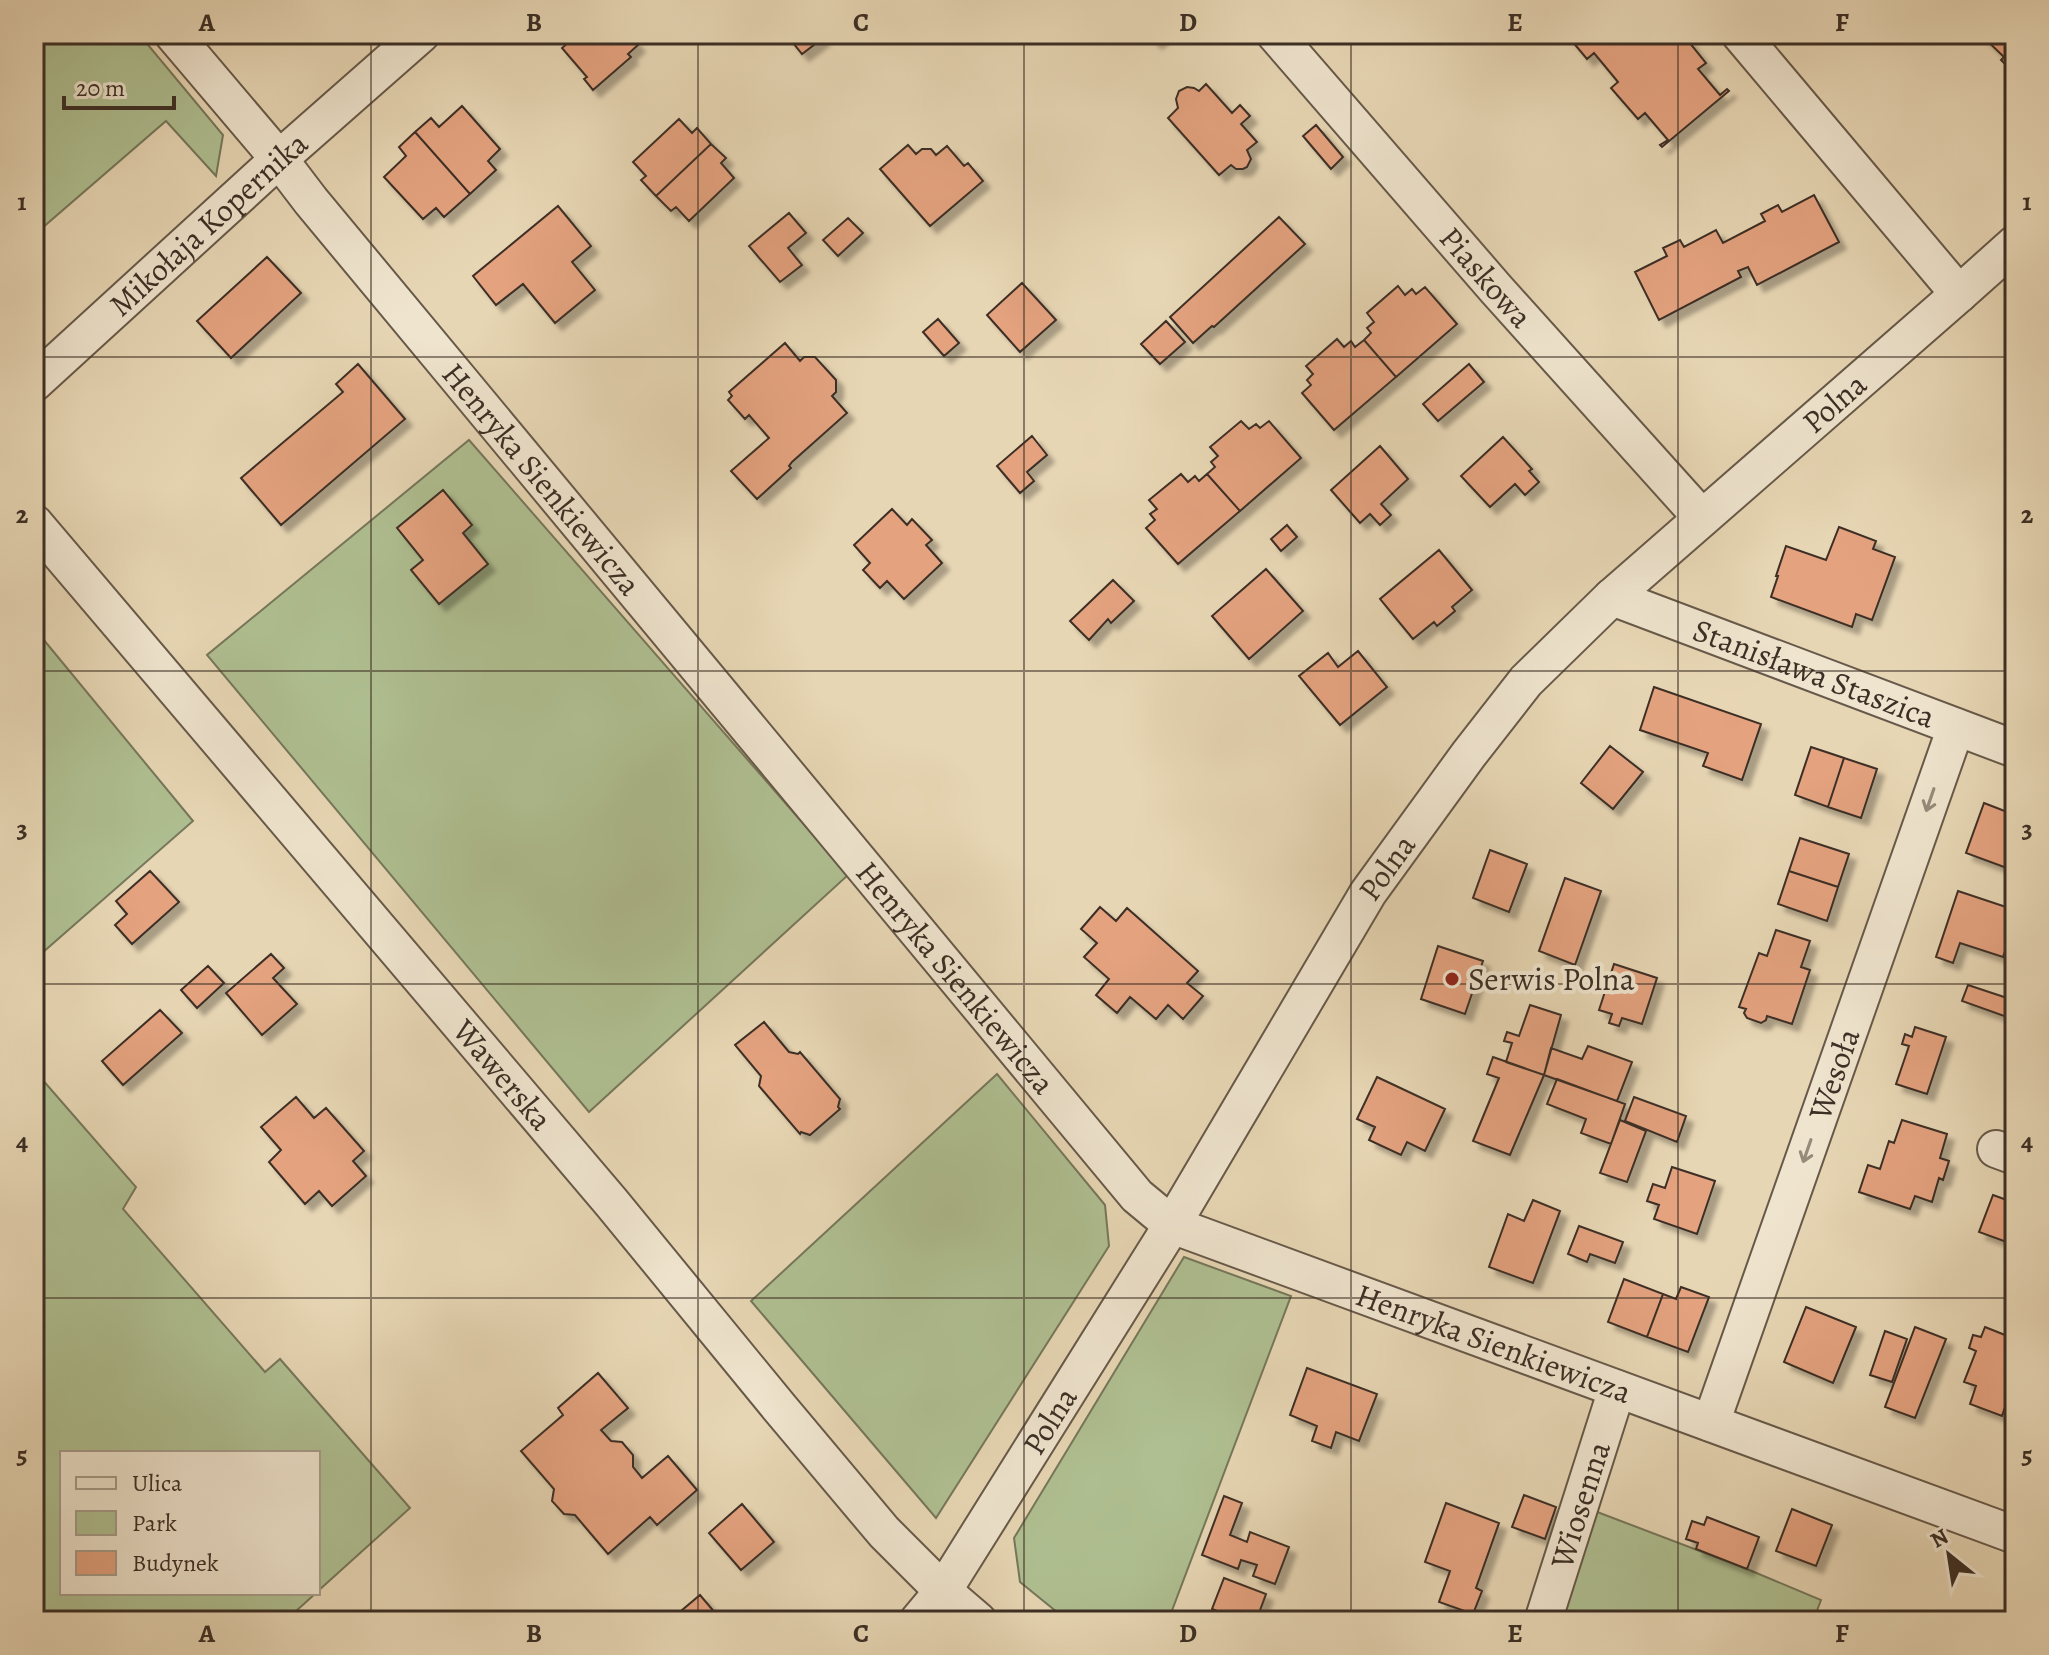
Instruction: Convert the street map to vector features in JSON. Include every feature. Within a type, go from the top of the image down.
[{"type":"street","name":"Henryka Sienkiewicza","points":[[173,34],[1137,1196],[1172,1225],[2015,1535]]},
{"type":"street","name":"Mikołaja Kopernika","points":[[34,383],[421,34]]},
{"type":"street","name":"Piaskowa","points":[[1275,34],[1496,289],[1702,518]]},
{"type":"street","points":[[1740,34],[1959,294]]},
{"type":"street","name":"Polna","points":[[918,1621],[943,1591],[1172,1225],[1368,893],[1526,681],[1612,597],[2015,244]]},
{"type":"street","name":"Wawerska","points":[[34,523],[591,1178],[884,1532],[978,1621]]},
{"type":"street","name":"Stanisława Staszica","points":[[1612,597],[2015,749]]},
{"type":"street","name":"Wesoła","points":[[1711,1423],[1956,727]]},
{"type":"street","name":"Wiosenna","points":[[1543,1621],[1617,1389]]},
{"type":"green space","points":[[34,34],[139,34],[223,135],[216,176],[166,121],[34,235]]},
{"type":"green space","points":[[469,440],[848,875],[589,1112],[207,655]]},
{"type":"green space","points":[[34,628],[193,821],[34,960]]},
{"type":"green space","points":[[34,1070],[136,1187],[123,1209],[265,1372],[280,1359],[410,1508],[320,1589],[320,1451],[60,1451],[60,1595],[314,1595],[285,1621],[34,1621]]},
{"type":"green space","points":[[997,1074],[1105,1205],[1109,1246],[936,1518],[751,1301]]},
{"type":"green space","points":[[1184,1257],[1291,1296],[1168,1621],[1068,1621],[1020,1582],[1014,1538]]},
{"type":"green space","points":[[1592,1510],[1821,1600],[1813,1621],[1570,1621],[1558,1615]]},
{"type":"building","points":[[576,34],[628,34],[638,45],[628,54],[631,57],[593,90],[584,79],[587,77],[562,48]]},
{"type":"building","points":[[786,34],[820,34],[823,38],[802,54]]},
{"type":"building","points":[[1148,34],[1164,34],[1155,42]]},
{"type":"building","points":[[1566,34],[1669,34],[1672,37],[1681,34],[1706,63],[1698,69],[1720,95],[1727,89],[1729,91],[1662,147],[1660,145],[1668,140],[1645,113],[1638,119],[1611,88],[1618,82],[1594,53],[1587,59]]},
{"type":"building","points":[[1980,34],[2015,34],[2015,74],[2001,60],[2004,57]]},
{"type":"building","points":[[1206,84],[1232,113],[1240,105],[1250,116],[1241,124],[1257,142],[1247,150],[1251,159],[1243,169],[1231,165],[1219,175],[1168,118],[1178,108],[1176,99],[1179,91],[1187,87],[1199,91]]},
{"type":"building","points":[[462,106],[500,149],[488,161],[496,170],[470,194],[415,132],[431,118],[439,127]]},
{"type":"building","points":[[679,119],[692,133],[697,128],[711,144],[656,196],[641,180],[646,176],[633,162]]},
{"type":"building","points":[[1316,125],[1343,157],[1331,169],[1303,136]]},
{"type":"building","points":[[415,132],[470,194],[444,217],[436,208],[423,219],[384,177],[406,156],[399,147]]},
{"type":"building","points":[[711,144],[726,158],[721,163],[734,178],[689,221],[676,207],[671,211],[656,196]]},
{"type":"building","points":[[908,145],[916,154],[922,149],[931,149],[936,155],[947,146],[964,166],[968,163],[983,181],[930,226],[880,169]]},
{"type":"building","points":[[1814,195],[1839,242],[1757,285],[1748,267],[1738,271],[1741,277],[1659,320],[1635,272],[1667,256],[1663,248],[1680,240],[1684,247],[1716,230],[1723,243],[1765,221],[1761,214],[1778,205],[1782,212]]},
{"type":"building","points":[[558,206],[591,246],[572,262],[595,290],[555,323],[523,284],[496,305],[473,276]]},
{"type":"building","points":[[789,213],[806,233],[788,248],[802,265],[780,282],[749,246]]},
{"type":"building","points":[[1279,217],[1305,244],[1193,343],[1170,317]]},
{"type":"building","points":[[848,218],[863,233],[838,256],[823,240]]},
{"type":"building","points":[[267,257],[301,293],[231,358],[197,321]]},
{"type":"building","points":[[1022,283],[1056,320],[1020,352],[987,315]]},
{"type":"building","points":[[1398,286],[1405,295],[1412,289],[1416,294],[1425,287],[1457,324],[1396,377],[1364,340],[1371,333],[1367,328],[1374,322],[1367,313]]},
{"type":"building","points":[[938,319],[959,343],[944,356],[923,332]]},
{"type":"building","points":[[1166,321],[1185,342],[1160,364],[1141,344]]},
{"type":"building","points":[[1337,339],[1344,347],[1351,341],[1355,347],[1364,340],[1396,377],[1334,430],[1302,393],[1311,385],[1307,380],[1313,374],[1306,366]]},
{"type":"building","points":[[785,343],[800,361],[804,357],[815,357],[836,380],[836,392],[832,396],[847,413],[792,462],[791,468],[757,499],[731,471],[769,438],[749,415],[745,419],[728,400],[732,396],[729,392]]},
{"type":"building","points":[[358,364],[405,419],[281,525],[241,478],[343,392],[336,384]]},
{"type":"building","points":[[1469,364],[1484,382],[1438,421],[1423,404]]},
{"type":"building","points":[[1241,421],[1249,429],[1256,424],[1260,428],[1269,421],[1301,458],[1240,511],[1207,474],[1215,467],[1211,462],[1218,456],[1210,447]]},
{"type":"building","points":[[1032,436],[1047,455],[1027,472],[1034,481],[1020,493],[997,466]]},
{"type":"building","points":[[1503,437],[1532,469],[1529,471],[1539,482],[1525,495],[1515,484],[1490,507],[1461,476]]},
{"type":"building","points":[[1380,446],[1408,479],[1381,504],[1391,515],[1380,525],[1370,514],[1360,523],[1331,490]]},
{"type":"building","points":[[1181,474],[1188,482],[1195,476],[1199,481],[1207,474],[1240,511],[1178,564],[1146,528],[1155,520],[1150,514],[1157,509],[1149,500]]},
{"type":"building","points":[[443,490],[472,525],[463,533],[488,564],[439,604],[411,570],[423,560],[397,528]]},
{"type":"building","points":[[892,509],[907,525],[912,519],[932,540],[926,545],[942,563],[904,599],[887,581],[880,588],[863,570],[870,563],[854,545]]},
{"type":"building","points":[[1287,525],[1297,537],[1281,551],[1271,539]]},
{"type":"building","points":[[1839,527],[1876,541],[1873,549],[1895,557],[1872,620],[1856,614],[1852,627],[1771,597],[1786,546],[1826,560]]},
{"type":"building","points":[[1439,550],[1472,590],[1452,607],[1455,611],[1437,626],[1434,622],[1413,639],[1380,599]]},
{"type":"building","points":[[1266,569],[1303,611],[1249,659],[1212,616]]},
{"type":"building","points":[[1113,580],[1134,601],[1111,623],[1108,619],[1089,640],[1070,621]]},
{"type":"building","points":[[1358,651],[1387,687],[1340,725],[1299,676],[1328,653],[1338,667]]},
{"type":"building","points":[[1654,687],[1761,724],[1742,780],[1703,766],[1708,753],[1640,730]]},
{"type":"building","points":[[1610,746],[1643,772],[1613,809],[1581,783]]},
{"type":"building","points":[[1811,747],[1844,758],[1828,807],[1795,795]]},
{"type":"building","points":[[1844,758],[1877,769],[1861,818],[1828,807]]},
{"type":"building","points":[[1984,803],[2015,815],[2015,871],[1966,853]]},
{"type":"building","points":[[1800,838],[1849,854],[1838,887],[1789,871]]},
{"type":"building","points":[[1490,850],[1527,864],[1509,912],[1473,898]]},
{"type":"building","points":[[150,871],[179,902],[132,944],[115,925],[127,914],[116,901]]},
{"type":"building","points":[[1789,871],[1838,887],[1827,921],[1778,904]]},
{"type":"building","points":[[1565,878],[1601,891],[1575,965],[1539,951]]},
{"type":"building","points":[[1958,891],[2015,910],[2015,922],[2003,957],[1960,943],[1953,963],[1936,957]]},
{"type":"building","points":[[1100,907],[1116,921],[1127,908],[1198,971],[1187,983],[1203,996],[1183,1019],[1168,1005],[1156,1019],[1130,997],[1117,1013],[1096,995],[1109,979],[1084,957],[1097,943],[1081,929]]},
{"type":"building","points":[[1776,930],[1810,941],[1801,967],[1810,970],[1792,1024],[1767,1016],[1761,1023],[1747,1018],[1744,1013],[1746,1009],[1739,1007],[1759,953],[1767,956]]},
{"type":"building","points":[[1438,946],[1483,961],[1465,1014],[1421,999]]},
{"type":"building","points":[[271,954],[284,968],[273,978],[297,1004],[262,1035],[226,993]]},
{"type":"building","points":[[1614,964],[1657,978],[1642,1024],[1622,1018],[1619,1026],[1609,1023],[1612,1014],[1599,1010]]},
{"type":"building","points":[[208,966],[224,983],[197,1008],[181,990]]},
{"type":"building","points":[[1968,985],[2013,1000],[2007,1017],[1962,1001]]},
{"type":"building","points":[[1530,1005],[1561,1015],[1544,1075],[1506,1062],[1512,1043],[1504,1041],[1507,1032],[1519,1036]]},
{"type":"building","points":[[160,1010],[182,1033],[123,1085],[102,1061]]},
{"type":"building","points":[[764,1022],[789,1052],[800,1052],[840,1099],[840,1109],[810,1135],[800,1134],[759,1086],[761,1076],[735,1045]]},
{"type":"building","points":[[1915,1027],[1946,1037],[1927,1094],[1896,1084],[1909,1046],[1902,1044],[1905,1034],[1912,1037]]},
{"type":"building","points":[[1588,1046],[1632,1062],[1617,1101],[1544,1075],[1551,1048],[1582,1059]]},
{"type":"building","points":[[1493,1057],[1544,1075],[1510,1155],[1473,1141],[1499,1078],[1487,1074]]},
{"type":"building","points":[[1377,1077],[1445,1109],[1425,1151],[1407,1142],[1401,1155],[1369,1140],[1375,1127],[1357,1119]]},
{"type":"building","points":[[1557,1079],[1625,1104],[1611,1144],[1581,1133],[1586,1119],[1547,1104]]},
{"type":"building","points":[[296,1097],[314,1118],[326,1108],[364,1151],[353,1161],[366,1176],[332,1206],[319,1191],[305,1204],[269,1162],[281,1150],[261,1127]]},
{"type":"building","points":[[1634,1097],[1686,1116],[1677,1142],[1625,1121]]},
{"type":"building","points":[[1620,1120],[1646,1131],[1627,1182],[1600,1173]]},
{"type":"building","points":[[1902,1120],[1947,1134],[1940,1158],[1949,1161],[1943,1180],[1939,1178],[1932,1202],[1915,1196],[1910,1209],[1859,1192],[1868,1165],[1880,1169],[1889,1141],[1894,1143]]},
{"type":"building","points":[[1672,1167],[1715,1181],[1697,1234],[1654,1219],[1659,1205],[1647,1201],[1653,1184],[1665,1188]]},
{"type":"building","points":[[1993,1195],[2015,1203],[2015,1245],[1979,1232]]},
{"type":"building","points":[[1533,1200],[1560,1211],[1533,1283],[1489,1267],[1508,1214],[1524,1221]]},
{"type":"building","points":[[1579,1226],[1623,1242],[1615,1263],[1590,1254],[1587,1262],[1568,1254]]},
{"type":"building","points":[[1624,1279],[1663,1294],[1647,1337],[1608,1322]]},
{"type":"building","points":[[1681,1287],[1709,1297],[1688,1352],[1647,1337],[1663,1294],[1676,1299]]},
{"type":"building","points":[[1806,1307],[1856,1327],[1833,1383],[1784,1362]]},
{"type":"building","points":[[1915,1327],[1946,1339],[1915,1418],[1885,1407]]},
{"type":"building","points":[[1985,1327],[2015,1339],[2015,1394],[2013,1400],[2008,1398],[2002,1416],[1970,1404],[1976,1386],[1964,1382],[1976,1351],[1969,1348],[1973,1335],[1981,1337]]},
{"type":"building","points":[[1885,1331],[1907,1339],[1892,1382],[1870,1375]]},
{"type":"building","points":[[1307,1368],[1377,1394],[1359,1441],[1336,1432],[1331,1448],[1312,1441],[1317,1426],[1290,1415]]},
{"type":"building","points":[[598,1373],[628,1408],[601,1430],[611,1441],[622,1442],[633,1455],[633,1467],[642,1478],[668,1456],[697,1490],[657,1525],[650,1517],[608,1554],[575,1515],[564,1514],[552,1501],[554,1489],[521,1451],[563,1415],[558,1408]]},
{"type":"building","points":[[1524,1495],[1556,1507],[1545,1539],[1512,1527]]},
{"type":"building","points":[[1224,1496],[1242,1503],[1230,1535],[1247,1542],[1250,1532],[1289,1547],[1275,1584],[1253,1576],[1257,1565],[1241,1560],[1238,1569],[1202,1555]]},
{"type":"building","points":[[1446,1503],[1499,1523],[1476,1588],[1482,1591],[1473,1614],[1439,1602],[1450,1571],[1425,1562]]},
{"type":"building","points":[[742,1504],[774,1542],[741,1570],[709,1533]]},
{"type":"building","points":[[1792,1509],[1832,1525],[1816,1566],[1776,1551]]},
{"type":"building","points":[[1707,1517],[1759,1537],[1747,1569],[1696,1549],[1698,1543],[1686,1539],[1692,1521],[1704,1525]]},
{"type":"building","points":[[1224,1578],[1266,1594],[1256,1621],[1237,1611],[1235,1618],[1212,1609]]},
{"type":"building","points":[[700,1595],[722,1621],[669,1621]]},
{"type":"place","name":"Serwis Polna","points":[[1452,979]]}]
